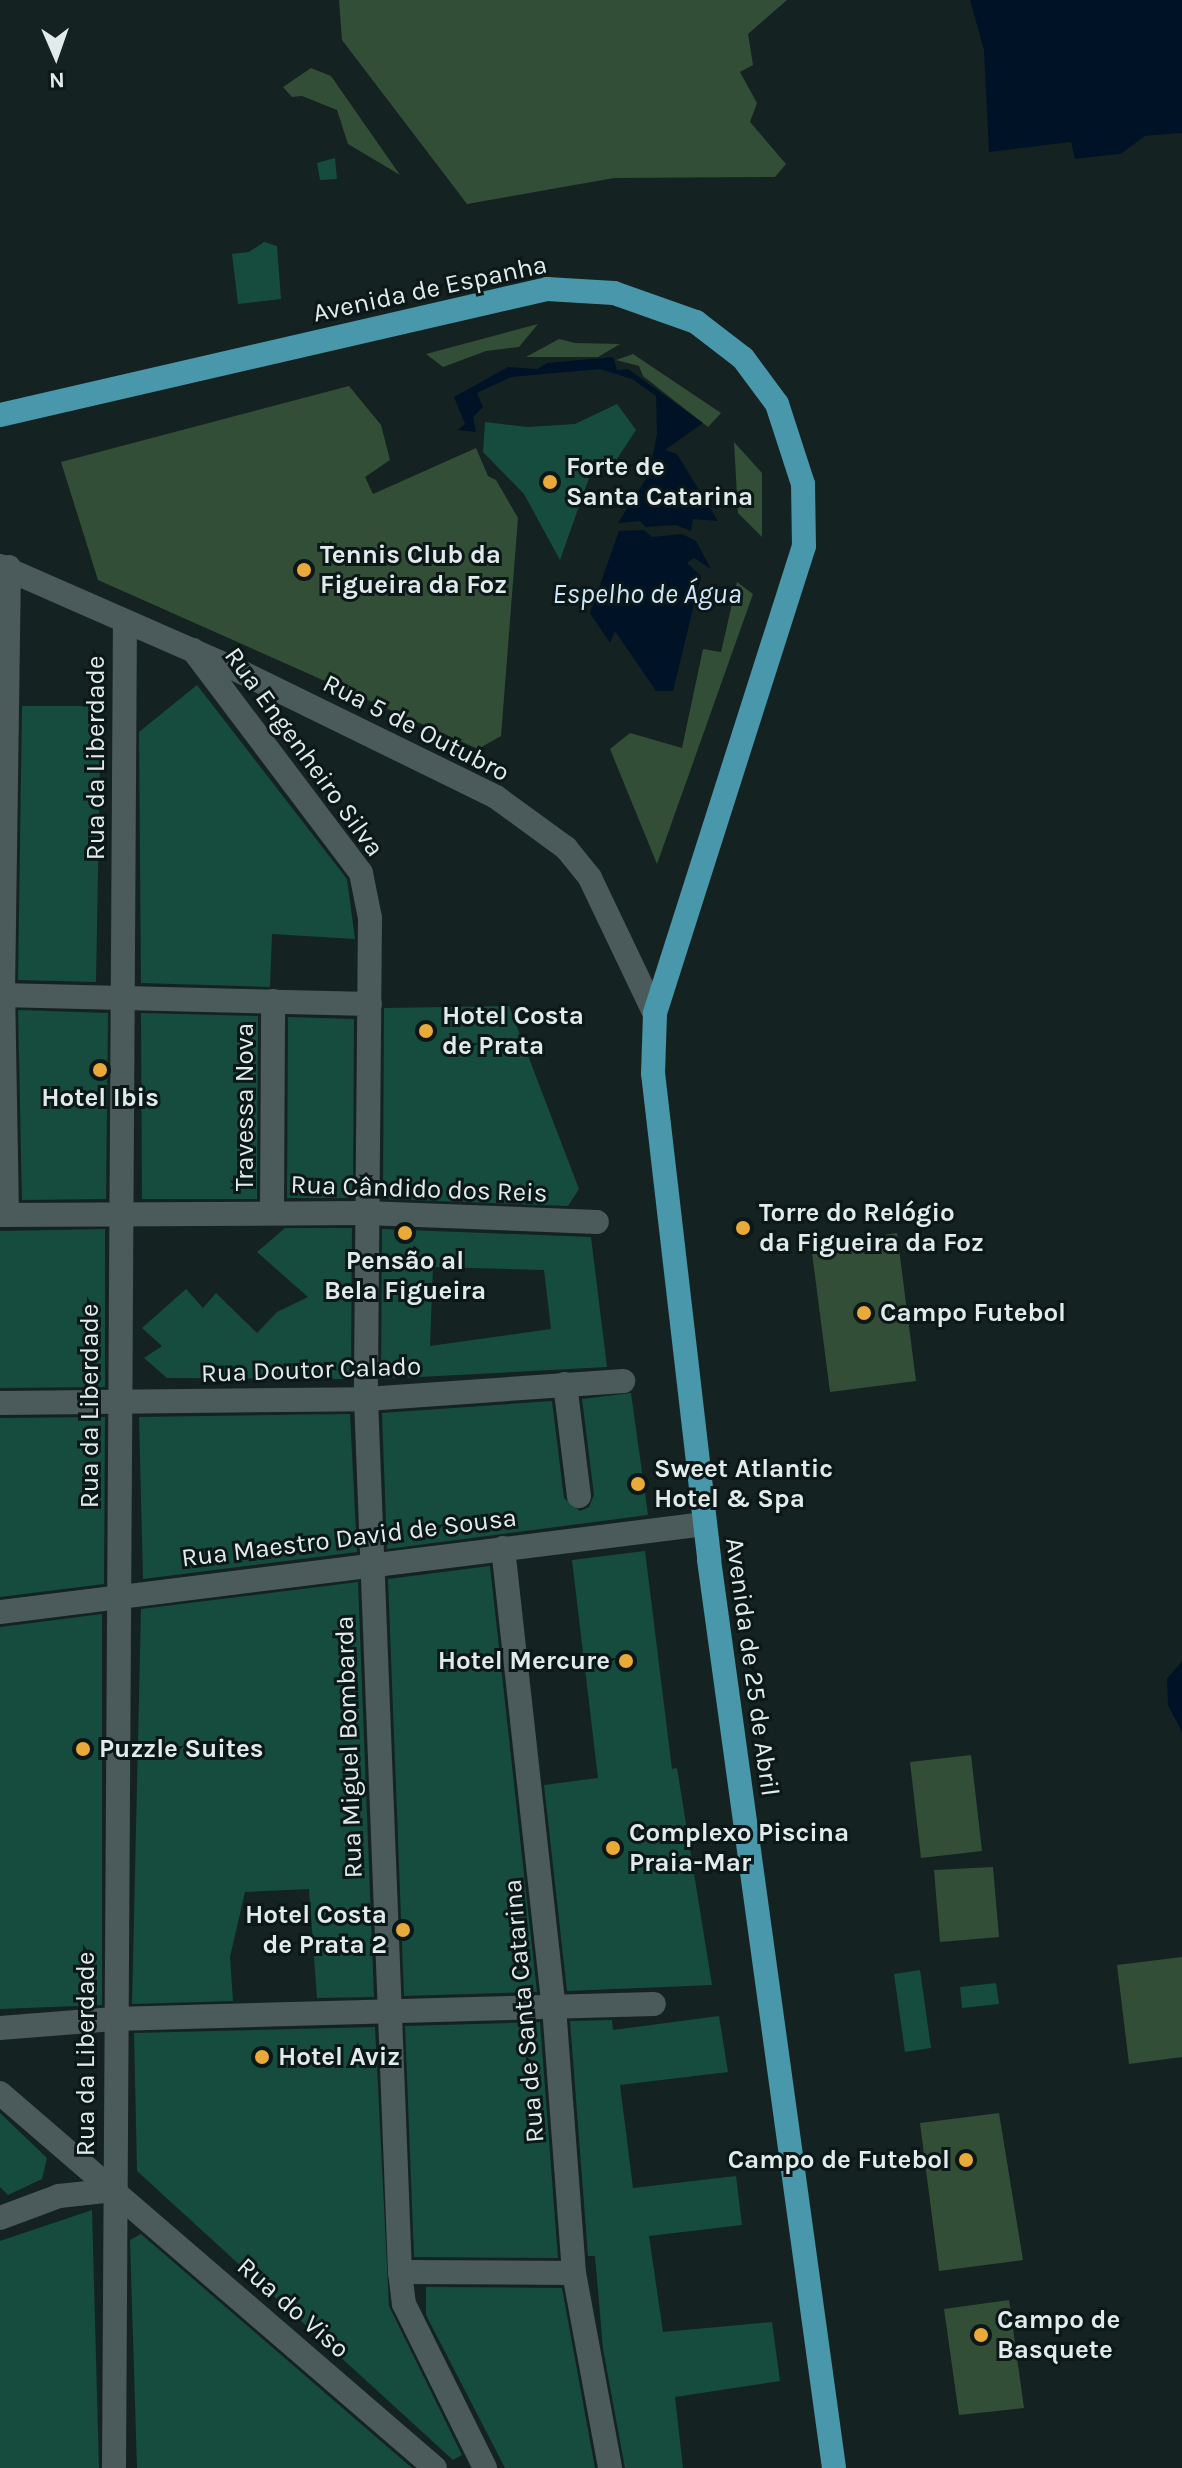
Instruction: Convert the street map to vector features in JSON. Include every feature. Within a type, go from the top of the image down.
[{"type":"main road","name":"Avenida de Espanha","points":[[0,415],[547,289],[614,293],[696,322],[743,358],[777,404],[803,484],[804,546],[655,1014]]},
{"type":"main road","name":"Avenida de 25 de Abril","points":[[655,1014],[653,1073],[705,1524],[834,2468]]},
{"type":"street","name":"Rua Engenheiro Silva","points":[[5,567],[193,650],[361,873],[370,918],[370,1004]]},
{"type":"street","points":[[4,1215],[1,995],[5,567]]},
{"type":"street","name":"Rua da Liberdade","points":[[114,2468],[118,1212],[125,622]]},
{"type":"street","name":"Rua 5 de Outubro","points":[[193,650],[490,794],[566,848],[590,878],[655,1014]]},
{"type":"street","points":[[1,995],[122,995],[370,1004]]},
{"type":"street","name":"Travessa Nova","points":[[272,1213],[273,1001]]},
{"type":"street","name":"Rua Miguel Bombarda","points":[[370,1004],[365,1213],[366,1399],[387,2009],[400,2272],[404,2304],[485,2468]]},
{"type":"street","name":"Rua Cândido dos Reis","points":[[4,1215],[365,1213],[597,1222]]},
{"type":"street","name":"Rua Doutor Calado","points":[[0,1403],[366,1399],[623,1381]]},
{"type":"street","points":[[565,1384],[579,1496]]},
{"type":"street","name":"Rua Maestro David de Sousa","points":[[0,1612],[118,1594],[705,1524]]},
{"type":"street","name":"Rua de Santa Catarina","points":[[503,1548],[554,2007],[574,2273],[610,2468]]},
{"type":"street","points":[[0,2028],[114,2019],[387,2009],[654,2004]]},
{"type":"street","name":"Rua do Viso","points":[[0,2093],[435,2468]]},
{"type":"street","points":[[0,2218],[59,2196],[114,2190]]},
{"type":"street","points":[[400,2272],[574,2273]]},
{"type":"green space","points":[[339,0],[787,0],[748,34],[753,65],[740,72],[757,103],[750,122],[786,164],[775,177],[614,178],[467,204],[342,40]]},
{"type":"green space","points":[[311,68],[331,76],[400,175],[348,144],[337,110],[302,96],[292,97],[283,87]]},
{"type":"green space","points":[[538,324],[519,347],[486,351],[443,367],[426,354]]},
{"type":"green space","points":[[559,339],[575,343],[620,344],[598,357],[526,357]]},
{"type":"green space","points":[[633,354],[721,413],[708,427],[643,376],[639,366],[616,360]]},
{"type":"green space","name":"Tennis Club da Figueira da Foz","points":[[349,386],[381,425],[390,460],[365,477],[373,494],[476,448],[488,476],[496,480],[518,518],[501,736],[478,749],[98,580],[61,462]]},
{"type":"green space","points":[[734,442],[762,473],[762,537],[738,513]]},
{"type":"green space","points":[[737,582],[753,594],[657,864],[610,749],[630,733],[682,748],[703,649],[721,652]]},
{"type":"green space","name":"Campo Futebol","points":[[897,1233],[916,1381],[830,1392],[811,1245]]},
{"type":"green space","points":[[971,1755],[982,1851],[921,1858],[910,1762]]},
{"type":"green space","points":[[993,1867],[999,1937],[940,1942],[934,1870]]},
{"type":"green space","points":[[1182,1957],[1182,2057],[1129,2064],[1117,1965]]},
{"type":"green space","name":"Campo de Futebol","points":[[999,2113],[1023,2260],[939,2271],[920,2123]]},
{"type":"green space","name":"Campo de Basquete","points":[[1009,2300],[1024,2408],[959,2415],[944,2309]]},
{"type":"water","points":[[970,0],[1182,0],[1182,133],[1145,136],[1121,154],[1074,159],[1071,142],[989,152],[984,50]]},
{"type":"water","name":"Espelho de Água","points":[[613,357],[617,370],[628,369],[703,423],[665,450],[677,454],[718,521],[693,519],[691,531],[676,525],[646,527],[640,521],[618,523],[649,474],[657,434],[656,396],[632,379],[600,369],[511,377],[477,393],[483,407],[473,417],[476,432],[458,430],[465,424],[454,397],[508,367],[537,369],[547,363]]},
{"type":"water","name":"Espelho de Água","points":[[644,530],[652,537],[682,534],[696,541],[711,569],[694,558],[687,563],[701,576],[673,691],[656,691],[615,631],[610,643],[590,613],[619,531]]},
{"type":"water","points":[[1182,1661],[1182,1732],[1168,1705],[1167,1679]]},
{"type":"pier","points":[[1182,133],[1146,140],[1121,158],[1073,163],[1068,147],[985,153],[1071,142],[1075,159],[1121,154],[1145,136]]},
{"type":"building","points":[[335,158],[337,179],[320,180],[317,163]]},
{"type":"building","points":[[264,242],[277,246],[281,299],[238,304],[232,254],[249,252]]},
{"type":"building","name":"Forte de Santa Catarina","points":[[617,404],[636,430],[609,471],[595,461],[560,560],[524,494],[483,452],[485,422],[528,427],[575,424]]},
{"type":"building","points":[[197,685],[347,879],[355,939],[272,934],[270,987],[141,983],[139,732]]},
{"type":"building","points":[[22,706],[101,706],[96,982],[18,980]]},
{"type":"building","points":[[509,1006],[579,1189],[568,1206],[383,1199],[384,1008]]},
{"type":"building","points":[[18,1010],[108,1013],[106,1199],[22,1200]]},
{"type":"building","points":[[141,1013],[258,1016],[257,1199],[142,1199]]},
{"type":"building","points":[[288,1017],[354,1019],[353,1198],[287,1198]]},
{"type":"building","points":[[285,1228],[352,1228],[351,1379],[167,1378],[144,1358],[162,1346],[142,1328],[186,1289],[203,1308],[216,1293],[257,1333],[277,1312],[308,1297],[257,1252]]},
{"type":"building","points":[[105,1229],[105,1387],[0,1388],[0,1231]]},
{"type":"building","points":[[382,1229],[591,1237],[607,1367],[381,1379]],"holes":[[[433,1267],[544,1270],[551,1329],[430,1346]]]},
{"type":"building","points":[[631,1393],[648,1515],[387,1549],[382,1413],[552,1401],[564,1498],[580,1511],[589,1507],[594,1495],[582,1399]]},
{"type":"building","points":[[350,1414],[357,1552],[143,1579],[139,1417]]},
{"type":"building","points":[[105,1417],[104,1584],[0,1597],[0,1418]]},
{"type":"building","points":[[645,1551],[672,1769],[677,1768],[712,1985],[567,1991],[544,1785],[598,1778],[572,1560]]},
{"type":"building","points":[[490,1566],[537,1992],[404,1996],[388,1579]]},
{"type":"building","points":[[358,1582],[374,1997],[317,1998],[309,1889],[245,1892],[230,1957],[233,2001],[132,2004],[141,1609]]},
{"type":"building","points":[[102,1614],[102,2005],[0,2009],[0,1627]]},
{"type":"building","points":[[920,1970],[931,2048],[905,2052],[894,1974]]},
{"type":"building","points":[[996,1983],[999,2004],[962,2008],[960,1987]]},
{"type":"building","points":[[719,2016],[728,2072],[620,2085],[633,2188],[736,2176],[742,2225],[649,2236],[663,2332],[772,2322],[780,2381],[675,2397],[683,2468],[625,2468],[603,2349],[595,2256],[588,2256],[570,2021],[612,2020],[613,2030]]},
{"type":"building","points":[[540,2022],[558,2258],[414,2257],[405,2026]]},
{"type":"building","points":[[375,2027],[389,2306],[462,2455],[453,2460],[137,2171],[134,2033]]},
{"type":"building","points":[[0,2113],[47,2158],[42,2179],[8,2195],[0,2187]]},
{"type":"building","points":[[92,2210],[99,2468],[0,2468],[0,2241]]},
{"type":"building","points":[[141,2234],[412,2468],[137,2468],[130,2240]]},
{"type":"building","points":[[426,2287],[562,2288],[595,2468],[505,2468],[426,2315]]},
{"type":"place","name":"Forte de Santa Catarina","points":[[550,482]]},
{"type":"place","name":"Tennis Club da Figueira da Foz","points":[[304,570]]},
{"type":"place","name":"Hotel Costa de Prata","points":[[426,1031]]},
{"type":"place","name":"Hotel Ibis","points":[[100,1070]]},
{"type":"place","name":"Torre do Relógio da Figueira da Foz","points":[[743,1228]]},
{"type":"place","name":"Pensão al Bela Figueira","points":[[405,1233]]},
{"type":"place","name":"Campo Futebol","points":[[864,1313]]},
{"type":"place","name":"Sweet Atlantic Hotel & Spa","points":[[638,1484]]},
{"type":"place","name":"Hotel Mercure","points":[[626,1661]]},
{"type":"place","name":"Puzzle Suites","points":[[83,1749]]},
{"type":"place","name":"Complexo Piscina Praia-Mar","points":[[613,1848]]},
{"type":"place","name":"Hotel Costa de Prata 2","points":[[403,1930]]},
{"type":"place","name":"Hotel Aviz","points":[[262,2057]]},
{"type":"place","name":"Campo de Futebol","points":[[966,2160]]},
{"type":"place","name":"Campo de Basquete","points":[[981,2335]]}]
